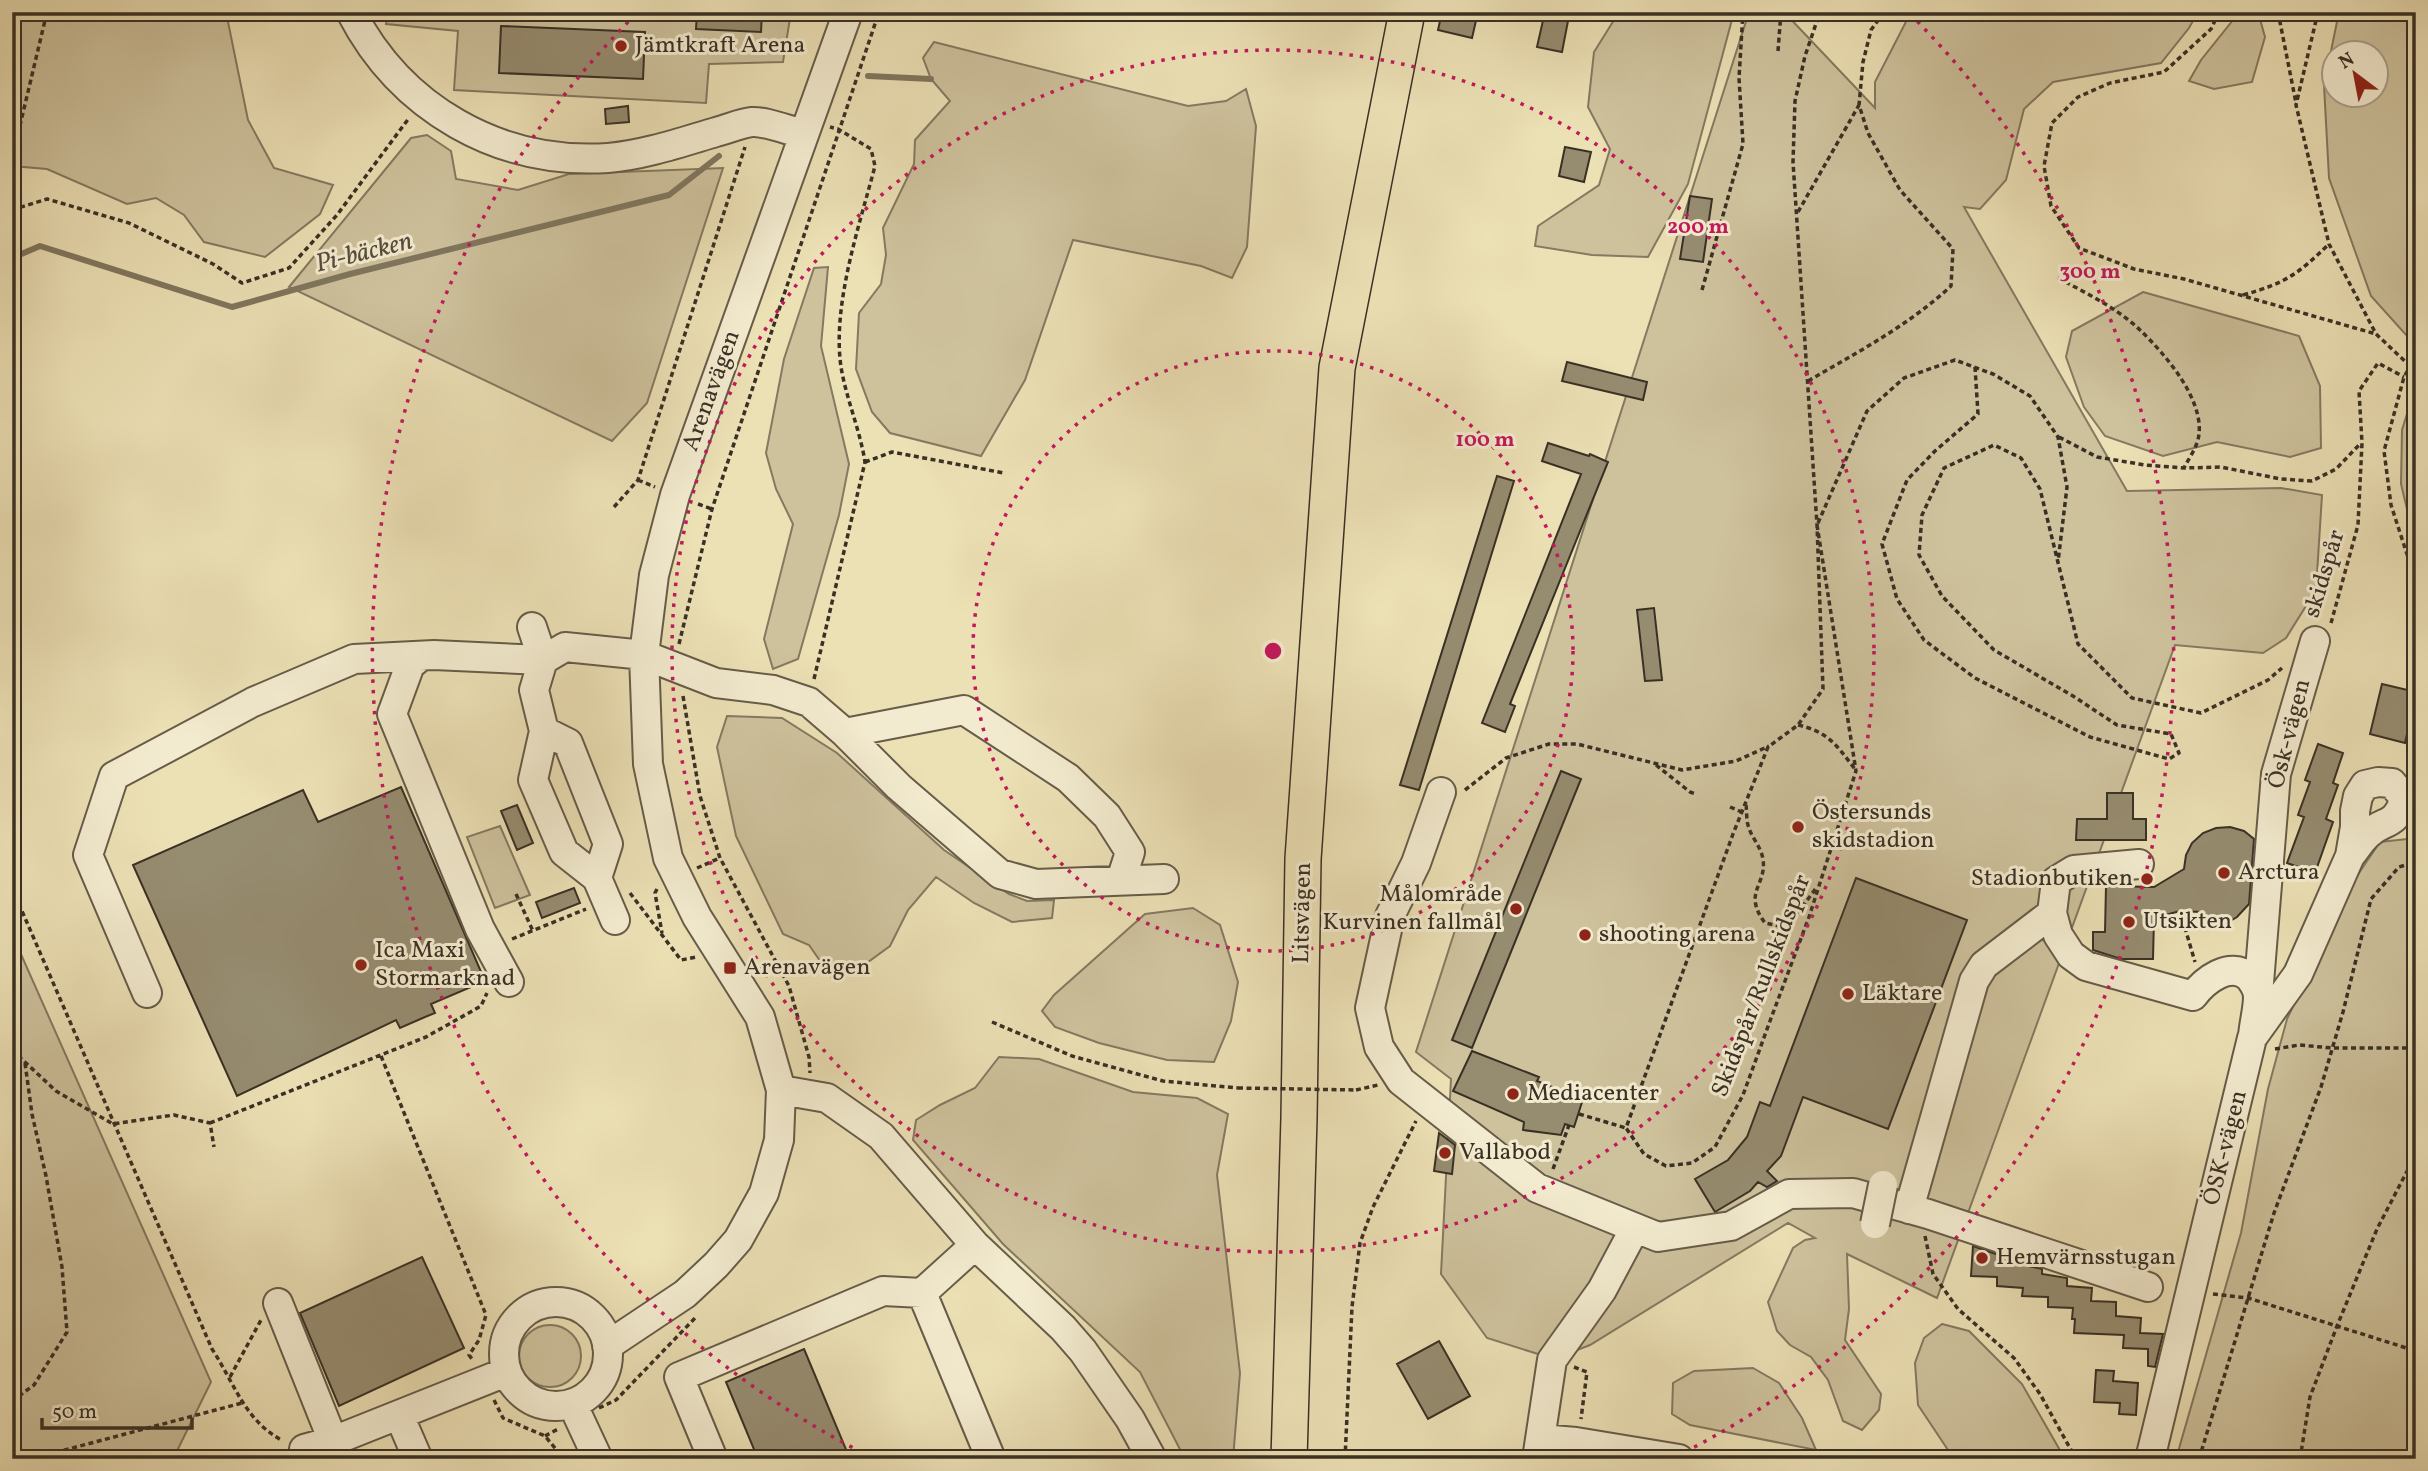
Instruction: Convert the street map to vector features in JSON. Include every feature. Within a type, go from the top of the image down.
[{"type":"main road","name":"Litsvägen","points":[[1289,1459],[1303,859],[1337,368],[1406,12]]},
{"type":"street","points":[[351,12],[365,38],[400,80],[436,111],[488,140],[538,155],[608,158],[753,122],[806,128]]},
{"type":"street","name":"Arenavägen","points":[[607,1346],[685,1293],[716,1265],[738,1240],[764,1193],[779,1140],[781,1090],[760,1017],[697,916],[668,858],[648,764],[645,655],[654,575],[674,495],[848,12]]},
{"type":"street","points":[[532,627],[543,660],[534,690],[544,731],[533,780],[564,852],[606,900]]},
{"type":"street","name":"Ösk-vägen","points":[[2251,1045],[2258,995],[2276,774],[2315,641]]},
{"type":"street","points":[[147,993],[88,855],[114,776],[253,702],[354,659],[421,656],[543,660],[565,647],[645,655],[716,683],[773,690],[809,702],[845,733],[899,787],[1000,874],[1036,884],[1164,879]]},
{"type":"street","points":[[421,656],[410,665],[392,714],[480,929],[509,982]]},
{"type":"street","points":[[845,733],[964,710],[1068,778],[1107,816],[1130,852],[1121,880]]},
{"type":"street","points":[[544,731],[568,743],[608,844],[606,900]]},
{"type":"street","points":[[1452,791],[1390,916],[1370,1008],[1379,1047],[1401,1081],[1537,1188],[1658,1237],[1731,1226],[1789,1194],[1853,1193],[2148,1287]]},
{"type":"street","name":"ÖSK-vägen","points":[[2150,1459],[2251,1045],[2298,974],[2350,856]]},
{"type":"street","points":[[2139,864],[2074,870],[2056,881],[2052,913],[2058,936],[2071,955],[2086,966],[2193,996],[2202,984],[2216,975],[2229,971],[2243,973],[2252,981],[2258,995]]},
{"type":"street","points":[[1909,1209],[1975,981],[1984,965],[2052,913]]},
{"type":"street","points":[[781,1090],[827,1098],[881,1136],[975,1245],[1063,1328],[1083,1351],[1130,1419],[1152,1459]]},
{"type":"street","points":[[1875,1224],[1883,1185]]},
{"type":"street","points":[[1635,1228],[1602,1290],[1552,1360],[1539,1449],[1576,1441],[1679,1459]]},
{"type":"street","points":[[713,1459],[679,1377],[883,1291],[922,1293],[975,1245]]},
{"type":"street","points":[[922,1293],[991,1459]]},
{"type":"street","points":[[278,1303],[315,1451],[495,1376],[506,1338],[515,1321],[533,1307],[554,1302],[572,1305],[587,1313],[601,1329],[607,1346],[608,1359],[601,1381],[577,1410]]},
{"type":"street","points":[[495,1376],[529,1399],[577,1410]]},
{"type":"street","points":[[577,1410],[598,1459]]},
{"type":"street","points":[[399,1415],[418,1459]]},
{"type":"path","points":[[12,159],[47,12]]},
{"type":"path","points":[[810,1094],[809,1057],[789,986],[720,858],[700,796],[676,657],[712,509],[879,12]]},
{"type":"path","points":[[1702,290],[1743,145],[1739,78],[1743,12]]},
{"type":"path","points":[[1778,51],[1781,12]]},
{"type":"path","points":[[1578,1114],[1626,1128],[1768,747],[1798,725],[1823,689],[1817,525],[1793,162],[1795,101],[1805,56],[1820,12]]},
{"type":"path","points":[[1808,381],[1929,307],[1951,286],[1953,249],[1900,190],[1868,133],[1859,105],[1863,62],[1871,30],[1884,12]]},
{"type":"path","points":[[2219,12],[2211,29],[2164,72],[2110,83],[2078,97],[2052,123],[2044,166],[2051,206],[2079,248],[2134,269],[2184,279],[2376,334]]},
{"type":"path","points":[[2278,12],[2296,105],[2329,244],[2376,334],[2410,366]]},
{"type":"path","points":[[2296,105],[2318,12]]},
{"type":"path","points":[[1797,214],[1859,105]]},
{"type":"path","points":[[12,210],[47,199],[129,223],[213,264],[242,283],[289,268],[337,215],[411,116],[436,111]]},
{"type":"path","points":[[614,507],[638,480],[753,122]]},
{"type":"path","points":[[806,128],[838,129],[871,149],[875,166],[840,314],[841,368],[862,438],[865,462],[809,702]]},
{"type":"path","points":[[2241,295],[2265,289],[2302,271],[2329,244]]},
{"type":"path","points":[[2058,278],[2095,298],[2139,329],[2171,366],[2193,398],[2200,420],[2199,438],[2184,468]]},
{"type":"path","points":[[2416,356],[2404,377],[2384,451],[2391,505],[2416,582]]},
{"type":"path","name":"skidspår","points":[[1817,525],[1867,411],[1904,377],[1955,360],[1993,374],[2029,396],[2058,437],[2067,487],[2058,566],[2078,644],[2132,698],[2202,713],[2267,680],[2330,629],[2358,525],[2362,443],[2359,391],[2378,363],[2404,377]]},
{"type":"path","points":[[1975,368],[1978,415],[1934,451],[1907,480],[1882,544],[1897,599],[1924,640],[1975,678],[2090,737],[2169,759],[2179,753],[2171,734],[2117,725],[1994,650],[1941,596],[1919,555],[1922,515],[1944,468],[1994,445],[2021,458],[2040,489],[2058,566]]},
{"type":"path","points":[[2058,437],[2097,457],[2145,465],[2221,467],[2281,479],[2312,481],[2336,469],[2362,443]]},
{"type":"path","points":[[865,462],[892,452],[1004,472]]},
{"type":"path","name":"Skidspår/Rullskidspår","points":[[1626,1128],[1644,1154],[1666,1166],[1692,1163],[1715,1147],[1742,1095],[1820,884],[1856,771],[1817,525]]},
{"type":"path","points":[[1798,725],[1818,729],[1837,746],[1856,771]]},
{"type":"path","points":[[1452,791],[1506,758],[1549,744],[1577,744],[1682,770],[1736,761],[1771,745]]},
{"type":"path","points":[[1654,764],[1696,794]]},
{"type":"path","points":[[1746,803],[1748,827],[1763,856],[1754,898],[1756,911],[1765,923],[1780,926],[1796,915],[1820,884]]},
{"type":"path","points":[[1730,807],[1742,812]]},
{"type":"path","points":[[2199,1459],[2274,1213],[2321,1087],[2371,899],[2399,867],[2416,862]]},
{"type":"path","points":[[12,888],[212,1349],[230,1377],[242,1404],[265,1431],[315,1451]]},
{"type":"path","points":[[606,900],[631,893],[681,960],[698,957]]},
{"type":"path","points":[[516,894],[533,931]]},
{"type":"path","points":[[2180,911],[2202,984]]},
{"type":"path","points":[[992,1022],[1072,1056],[1163,1081],[1238,1088],[1356,1090]]},
{"type":"path","points":[[2251,1045],[2416,1048]]},
{"type":"path","points":[[12,1050],[56,1091],[113,1124],[174,1115],[210,1123],[381,1055],[486,1315],[479,1339],[469,1355],[495,1376],[503,1418],[545,1436],[564,1459]]},
{"type":"path","points":[[12,1401],[34,1385],[67,1332],[62,1267],[32,1114],[25,1063]]},
{"type":"path","points":[[1345,1459],[1352,1307],[1360,1243],[1373,1207],[1426,1100]]},
{"type":"path","points":[[210,1123],[214,1147]]},
{"type":"path","points":[[1550,1177],[1569,1125]]},
{"type":"path","points":[[2300,1459],[2310,1396],[2377,1229],[2416,1154]]},
{"type":"path","points":[[1909,1209],[1921,1220],[1933,1274],[1958,1309],[2014,1358],[2040,1394],[2076,1459]]},
{"type":"path","points":[[2189,1303],[2211,1294],[2248,1298],[2416,1352]]},
{"type":"path","points":[[230,1377],[262,1318],[278,1303]]},
{"type":"path","points":[[545,1436],[577,1410],[616,1400],[705,1309]]},
{"type":"path","points":[[1552,1360],[1587,1371],[1576,1441]]},
{"type":"path","points":[[31,1459],[242,1404]]},
{"type":"shaded area","points":[[12,12],[226,12],[248,120],[274,168],[333,185],[320,214],[265,257],[204,242],[184,215],[156,198],[127,204],[47,169],[12,166]]},
{"type":"shaded area","name":"Jämtkraft Arena","points":[[388,12],[791,12],[783,62],[709,64],[706,103],[454,90],[458,31],[386,24]]},
{"type":"shaded area","points":[[1619,12],[1734,12],[1688,184],[1648,257],[1592,255],[1535,246],[1538,226],[1599,185],[1610,149],[1588,107],[1594,52]]},
{"type":"shaded area","name":"Östersunds skidstadion","points":[[1749,12],[1784,12],[1875,108],[1875,82],[1911,12],[2198,12],[2189,28],[2161,63],[2053,82],[2024,109],[2006,180],[1980,209],[1964,207],[2127,491],[2281,488],[2322,495],[2316,590],[2286,638],[2263,653],[2175,645],[1937,1298],[1847,1254],[1849,1309],[1845,1340],[1881,1394],[1879,1410],[1862,1430],[1843,1421],[1828,1380],[1811,1357],[1790,1345],[1777,1331],[1768,1302],[1793,1248],[1805,1240],[1815,1238],[1788,1223],[1590,1345],[1554,1359],[1487,1338],[1441,1274],[1451,1079],[1416,1052]]},
{"type":"shaded area","points":[[2236,12],[2258,12],[2265,37],[2252,82],[2214,89],[2189,81],[2201,60],[2233,20]]},
{"type":"shaded area","points":[[2339,12],[2416,12],[2416,346],[2371,296],[2329,178],[2325,108],[2390,108],[2390,38],[2334,38]]},
{"type":"shaded area","points":[[934,42],[1188,106],[1226,101],[1246,89],[1256,126],[1247,247],[1232,278],[1201,266],[1073,240],[1025,380],[981,456],[890,433],[872,412],[856,369],[859,313],[881,284],[886,255],[883,228],[914,164],[915,140],[950,101],[931,79],[923,58]]},
{"type":"shaded area","points":[[427,135],[451,151],[456,179],[518,190],[569,174],[723,168],[647,403],[612,441],[289,287],[411,138]]},
{"type":"shaded area","points":[[828,267],[821,346],[849,464],[839,515],[798,659],[773,669],[764,639],[793,524],[776,489],[766,453],[784,359],[814,268]]},
{"type":"shaded area","points":[[2143,292],[2299,336],[2320,386],[2321,448],[2290,457],[2217,442],[2163,456],[2105,436],[2084,407],[2066,357],[2072,331]]},
{"type":"shaded area","points":[[2416,385],[2416,547],[2401,484],[2402,430]]},
{"type":"shaded area","points":[[727,716],[782,718],[837,753],[944,850],[1009,894],[1027,901],[1054,900],[1052,918],[1012,922],[974,903],[936,877],[908,910],[890,946],[853,973],[832,978],[809,945],[783,934],[736,836],[717,747]]},
{"type":"shaded area","points":[[500,826],[530,895],[495,908],[467,837]]},
{"type":"shaded area","points":[[2416,838],[2416,1459],[2176,1459],[2241,1233],[2268,1089],[2287,1019],[2342,898],[2380,842]]},
{"type":"shaded area","points":[[1193,908],[1220,925],[1238,982],[1231,1021],[1214,1062],[1167,1060],[1099,1043],[1055,1027],[1042,1011],[1054,995],[1145,914]]},
{"type":"shaded area","points":[[12,934],[211,1382],[173,1459],[12,1459]]},
{"type":"shaded area","points":[[999,1057],[1039,1059],[1133,1092],[1197,1098],[1228,1114],[1217,1175],[1240,1373],[1233,1459],[1185,1459],[1140,1372],[1003,1244],[913,1140],[916,1120],[975,1088]]},
{"type":"shaded area","points":[[1942,1324],[1969,1331],[2022,1384],[2065,1459],[1954,1459],[1918,1405],[1915,1363],[1924,1338]]},
{"type":"shaded area","points":[[550,1325],[562,1327],[572,1334],[579,1344],[579,1368],[572,1378],[562,1385],[550,1387],[538,1385],[528,1378],[521,1368],[519,1356],[521,1344],[528,1334],[538,1327]]},
{"type":"shaded area","points":[[1753,1368],[1779,1383],[1802,1418],[1816,1450],[1690,1425],[1672,1414],[1673,1383],[1694,1371]]},
{"type":"building","points":[[697,12],[762,12],[761,32],[696,29]]},
{"type":"building","points":[[1442,12],[1478,12],[1472,38],[1438,30]]},
{"type":"building","points":[[1544,16],[1568,21],[1562,52],[1537,47]]},
{"type":"building","points":[[501,26],[645,32],[643,79],[499,73]]},
{"type":"building","points":[[628,106],[629,122],[606,124],[605,109]]},
{"type":"building","points":[[1565,147],[1591,152],[1584,182],[1559,176]]},
{"type":"building","points":[[1690,196],[1712,199],[1703,262],[1680,259]]},
{"type":"building","points":[[1567,362],[1647,382],[1643,400],[1562,381]]},
{"type":"building","points":[[1548,443],[1589,456],[1590,454],[1608,462],[1510,704],[1515,706],[1505,732],[1482,723],[1581,474],[1542,461]]},
{"type":"building","points":[[1497,476],[1514,481],[1419,790],[1400,785]]},
{"type":"building","points":[[1654,608],[1662,680],[1645,681],[1637,610]]},
{"type":"building","points":[[2382,684],[2416,692],[2405,743],[2370,734]]},
{"type":"building","points":[[2318,744],[2343,753],[2333,783],[2338,785],[2326,819],[2333,822],[2315,873],[2287,863],[2304,817],[2298,815],[2310,782],[2305,780]]},
{"type":"building","name":"Målområde Kurvinen fallmål","points":[[1561,771],[1581,779],[1472,1048],[1452,1040]]},
{"type":"building","points":[[401,787],[485,981],[431,1004],[435,1013],[400,1028],[396,1020],[237,1096],[133,865],[303,790],[318,822]]},
{"type":"building","points":[[2107,793],[2133,793],[2133,819],[2146,819],[2146,840],[2076,840],[2077,819],[2107,819]]},
{"type":"building","points":[[517,805],[533,843],[517,850],[501,811]]},
{"type":"building","points":[[2230,827],[2244,831],[2254,839],[2249,904],[2237,917],[2220,927],[2201,912],[2180,911],[2154,918],[2153,959],[2121,959],[2093,950],[2093,932],[2105,932],[2106,886],[2154,887],[2184,869],[2186,855],[2192,843],[2203,833]]},
{"type":"building","points":[[1856,878],[1967,920],[1888,1129],[1803,1097],[1781,1156],[1767,1171],[1777,1181],[1767,1187],[1758,1182],[1750,1191],[1715,1212],[1695,1179],[1728,1160],[1747,1137],[1760,1102],[1770,1106]]},
{"type":"building","points":[[574,888],[580,903],[542,918],[536,902]]},
{"type":"building","name":"Mediacenter","points":[[1472,1051],[1539,1077],[1537,1081],[1583,1099],[1574,1127],[1565,1124],[1561,1135],[1523,1130],[1524,1122],[1453,1091]]},
{"type":"building","name":"Vallabod","points":[[1439,1133],[1455,1145],[1452,1174],[1434,1171]]},
{"type":"building","points":[[1973,1246],[2016,1261],[2015,1263],[2042,1269],[2042,1274],[2067,1278],[2067,1286],[2092,1288],[2091,1301],[2116,1302],[2116,1316],[2141,1318],[2140,1333],[2163,1334],[2155,1367],[2148,1366],[2148,1349],[2123,1348],[2124,1335],[2074,1333],[2073,1308],[2048,1307],[2048,1297],[2022,1296],[2023,1288],[1997,1286],[1997,1277],[1971,1276]]},
{"type":"building","points":[[422,1257],[464,1348],[339,1406],[300,1313]]},
{"type":"building","points":[[1439,1341],[1470,1396],[1428,1419],[1397,1364]]},
{"type":"building","points":[[804,1349],[850,1459],[758,1459],[726,1382]]},
{"type":"building","points":[[2096,1370],[2114,1371],[2113,1381],[2138,1383],[2136,1415],[2119,1414],[2120,1403],[2094,1402]]},
{"type":"waterway","name":"Pi-bäcken","points":[[868,76],[931,79]]},
{"type":"waterway","name":"Pi-bäcken","points":[[12,258],[40,246],[232,307],[350,274],[669,195],[719,156]]},
{"type":"place","name":"Jämtkraft Arena","points":[[621,46]]},
{"type":"place","name":"Östersunds skidstadion","points":[[1798,827]]},
{"type":"place","name":"Arctura","points":[[2224,873]]},
{"type":"place","name":"Stadionbutiken","points":[[2147,879]]},
{"type":"place","name":"Målområde Kurvinen fallmål","points":[[1516,909]]},
{"type":"place","name":"Utsikten","points":[[2129,922]]},
{"type":"place","name":"shooting arena","points":[[1585,935]]},
{"type":"place","name":"Ica Maxi Stormarknad","points":[[361,965]]},
{"type":"place","name":"Arenavägen","points":[[730,968]]},
{"type":"place","name":"Läktare","points":[[1848,994]]},
{"type":"place","name":"Mediacenter","points":[[1513,1094]]},
{"type":"place","name":"Vallabod","points":[[1445,1153]]},
{"type":"place","name":"Hemvärnsstugan","points":[[1982,1258]]}]
